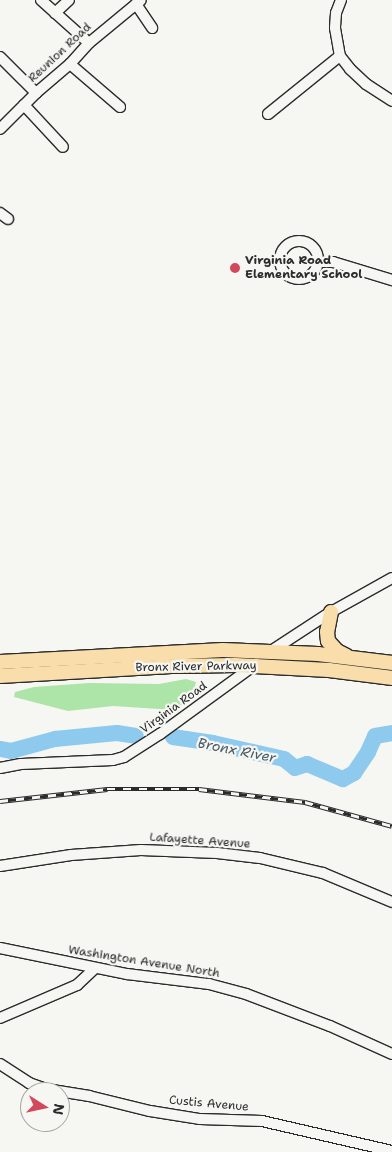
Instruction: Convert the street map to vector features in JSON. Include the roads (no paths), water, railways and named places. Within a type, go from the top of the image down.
[{"type":"highway","points":[[331,612],[326,632],[328,641],[336,651],[350,657]]},
{"type":"highway","name":"Bronx River Parkway","points":[[0,662],[174,651],[270,652],[350,657],[392,663]]},
{"type":"highway","name":"Bronx River Parkway","points":[[0,676],[176,666],[255,665],[329,670],[392,678]]},
{"type":"street","points":[[41,0],[89,43]]},
{"type":"street","points":[[55,13],[69,0]]},
{"type":"street","points":[[341,0],[336,13],[335,28],[340,56],[350,69],[366,84],[392,101]]},
{"type":"street","points":[[138,2],[152,28]]},
{"type":"street","name":"Reunion Road","points":[[0,129],[36,93],[70,64],[89,43],[138,2]]},
{"type":"street","points":[[268,114],[340,56]]},
{"type":"street","points":[[0,57],[36,93]]},
{"type":"street","points":[[70,64],[120,107]]},
{"type":"street","points":[[24,105],[63,147]]},
{"type":"street","points":[[318,262],[333,262],[392,280]]},
{"type":"street","name":"Virginia Road","points":[[0,768],[22,764],[113,760],[124,757],[160,734],[270,652],[331,612],[392,578]]},
{"type":"street","name":"Lafayette Avenue","points":[[0,866],[71,856],[141,850],[218,853],[260,858],[323,874],[392,902]]},
{"type":"street","name":"Washington Avenue North","points":[[0,948],[95,968],[209,984],[246,994],[330,1026],[392,1054]]},
{"type":"street","points":[[0,1018],[77,985],[95,968]]},
{"type":"street","name":"Custis Avenue","points":[[0,1064],[29,1083],[46,1089],[89,1096],[150,1111],[200,1118],[262,1121],[392,1150]]},
{"type":"waterway","name":"Bronx River","points":[[0,749],[11,751],[55,739],[117,733],[136,736]]},
{"type":"waterway","name":"Bronx River","points":[[173,737],[213,743],[284,759],[295,768],[307,764],[343,779],[354,773],[368,752],[375,736],[392,733]]},
{"type":"railway","points":[[0,801],[107,789],[199,789],[305,802],[392,826]]},
{"type":"place","name":"Virginia Road Elementary School","points":[[235,268]]}]
